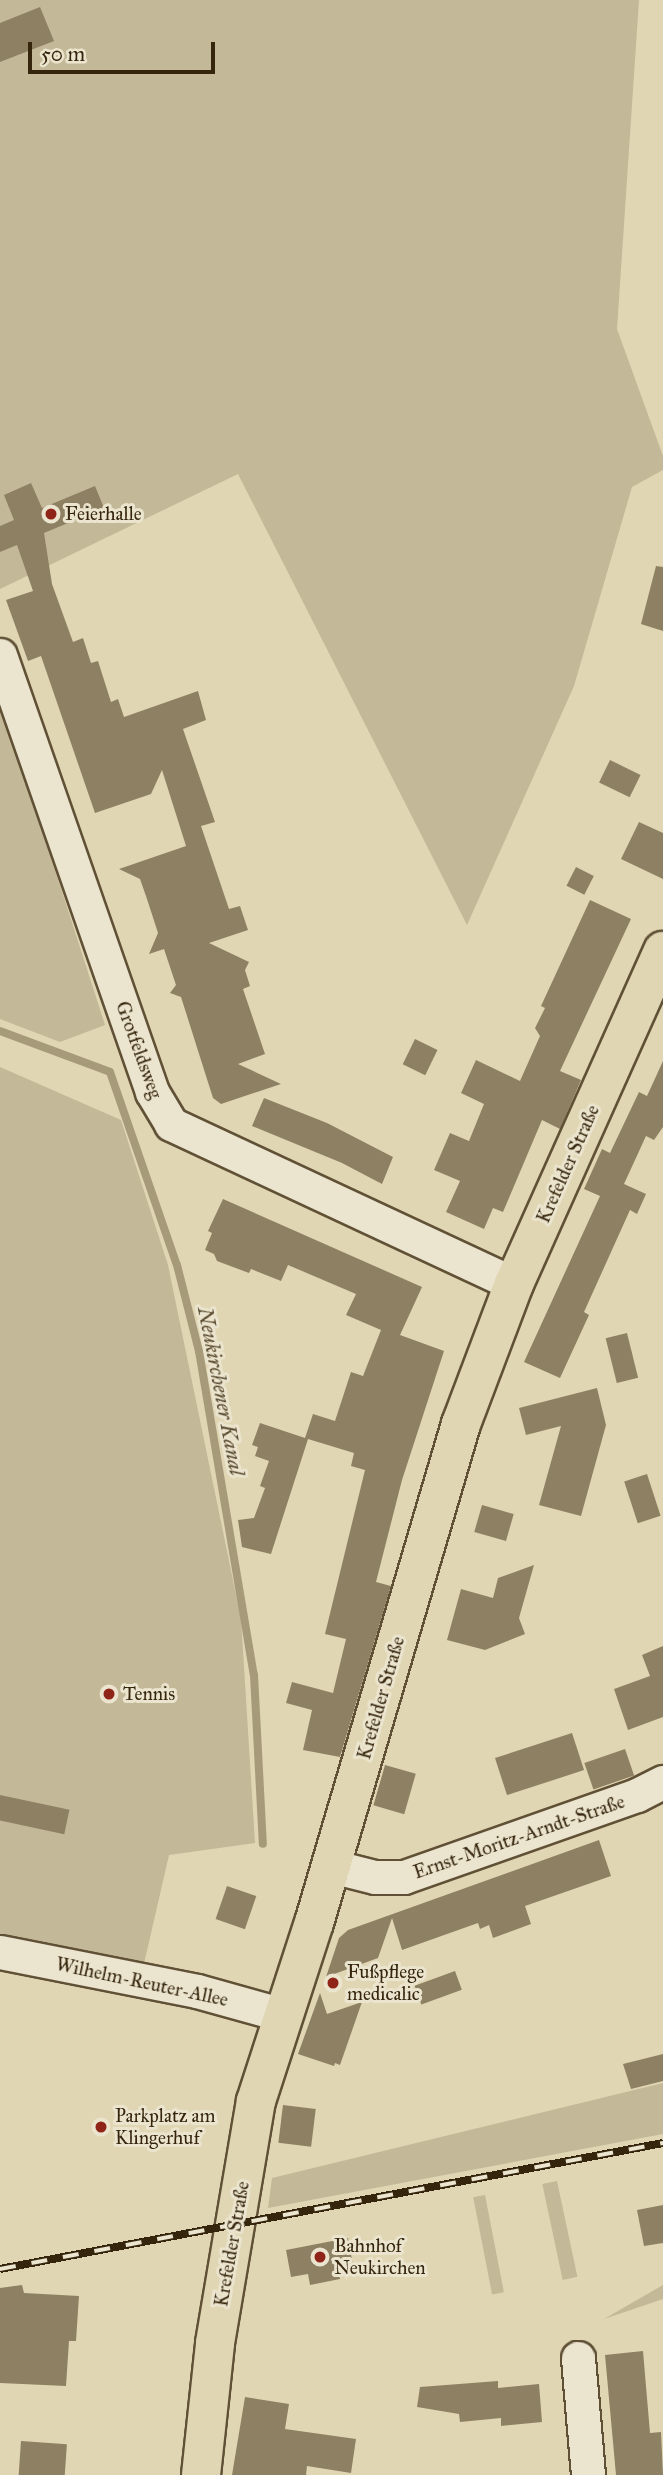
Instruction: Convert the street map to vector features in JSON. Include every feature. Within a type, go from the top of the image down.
[{"type":"main road","name":"Krefelder Straße","points":[[201,2475],[215,2343],[256,2101],[331,1866],[461,1424],[514,1284],[663,951]]},
{"type":"street","name":"Grotfeldsweg","points":[[0,655],[152,1092],[171,1124],[514,1284]]},
{"type":"street","name":"Ernst-Moritz-Arndt-Straße","points":[[331,1866],[375,1877],[404,1877],[637,1795],[663,1782]]},
{"type":"street","name":"Wilhelm-Reuter-Allee","points":[[0,1952],[197,1991],[283,2015]]},
{"type":"street","points":[[578,2358],[588,2475]]},
{"type":"shaded area","points":[[0,0],[639,0],[617,329],[663,456],[663,470],[632,487],[574,686],[467,925],[238,474],[0,589]]},
{"type":"shaded area","points":[[0,699],[105,1025],[60,1042],[0,1019]]},
{"type":"shaded area","points":[[0,1067],[121,1120],[168,1265],[241,1619],[255,1843],[169,1855],[143,1968],[0,1940]]},
{"type":"shaded area","points":[[663,2083],[663,2134],[268,2208],[272,2178]]},
{"type":"shaded area","points":[[557,2181],[577,2277],[563,2280],[542,2184]]},
{"type":"shaded area","points":[[485,2195],[504,2292],[492,2294],[473,2197]]},
{"type":"shaded area","points":[[663,2285],[663,2299],[604,2319]]},
{"type":"building","points":[[40,7],[54,41],[0,62],[0,23]]},
{"type":"building","points":[[31,483],[42,508],[95,486],[104,508],[44,533],[52,584],[73,642],[83,638],[91,663],[98,661],[111,702],[118,699],[124,717],[198,691],[206,720],[183,729],[215,822],[201,826],[229,909],[240,906],[248,930],[209,943],[249,962],[245,970],[250,986],[243,989],[265,1054],[238,1064],[281,1084],[221,1104],[213,1098],[181,997],[170,993],[176,985],[164,949],[149,954],[158,933],[140,879],[119,869],[186,846],[162,770],[151,794],[95,813],[41,656],[28,661],[6,600],[33,591],[17,545],[0,552],[0,526],[14,520],[4,495]]},
{"type":"building","points":[[656,566],[663,567],[663,631],[641,624]]},
{"type":"building","points":[[610,760],[641,775],[630,797],[599,782]]},
{"type":"building","points":[[639,822],[663,833],[663,879],[621,859]]},
{"type":"building","points":[[576,867],[594,876],[584,895],[566,886]]},
{"type":"building","points":[[590,900],[631,919],[560,1071],[581,1080],[560,1129],[542,1120],[503,1212],[493,1208],[484,1229],[446,1212],[460,1181],[434,1170],[450,1133],[469,1141],[484,1104],[461,1093],[476,1060],[520,1081],[540,1036],[535,1028],[545,1008],[541,1006]]},
{"type":"building","points":[[415,1039],[437,1050],[425,1075],[403,1064]]},
{"type":"building","points":[[663,1061],[663,1127],[654,1140],[646,1136],[624,1184],[646,1194],[637,1214],[630,1210],[584,1312],[589,1315],[560,1378],[524,1362],[600,1196],[584,1189],[602,1149],[610,1153],[639,1092],[647,1096]]},
{"type":"building","points":[[264,1098],[327,1123],[393,1157],[382,1184],[342,1163],[252,1126]]},
{"type":"building","points":[[223,1199],[422,1287],[400,1335],[444,1351],[402,1480],[376,1582],[391,1586],[340,1757],[303,1750],[312,1710],[286,1703],[292,1682],[333,1693],[346,1639],[325,1634],[365,1470],[351,1466],[354,1453],[308,1439],[271,1554],[242,1547],[238,1520],[254,1518],[265,1488],[260,1486],[269,1461],[255,1456],[258,1447],[252,1445],[260,1423],[305,1438],[313,1414],[335,1421],[351,1372],[363,1376],[381,1330],[346,1315],[356,1294],[288,1265],[281,1281],[251,1269],[249,1273],[217,1261],[214,1254],[205,1250],[212,1233],[208,1231]]},
{"type":"building","points":[[627,1333],[638,1378],[617,1383],[606,1338]]},
{"type":"building","points":[[597,1388],[606,1425],[581,1516],[539,1505],[561,1426],[526,1435],[519,1408]]},
{"type":"building","points":[[647,1474],[661,1516],[638,1523],[624,1481]]},
{"type":"building","points":[[482,1505],[514,1514],[506,1541],[474,1532]]},
{"type":"building","points":[[534,1565],[519,1618],[525,1634],[485,1650],[447,1640],[461,1589],[493,1598],[498,1578]]},
{"type":"building","points":[[663,1646],[663,1717],[628,1730],[614,1689],[650,1676],[642,1655]]},
{"type":"building","points":[[572,1733],[584,1770],[507,1795],[495,1758]]},
{"type":"building","points":[[625,1749],[634,1775],[593,1789],[584,1763]]},
{"type":"building","points":[[385,1765],[416,1774],[404,1814],[373,1805]]},
{"type":"building","points":[[0,1795],[69,1810],[64,1834],[0,1821]]},
{"type":"building","points":[[599,1840],[611,1876],[525,1906],[531,1924],[493,1938],[489,1925],[480,1929],[478,1923],[402,1950],[392,1918],[378,1958],[326,1977],[339,1938],[348,1930]]},
{"type":"building","points":[[227,1886],[256,1896],[245,1929],[216,1919]]},
{"type":"building","points":[[455,1971],[462,1990],[421,2005],[415,1986]]},
{"type":"building","points":[[320,1993],[327,2014],[362,2002],[340,2065],[335,2063],[334,2066],[298,2054]]},
{"type":"building","points":[[663,2054],[663,2081],[631,2089],[623,2064]]},
{"type":"building","points":[[283,2105],[316,2109],[311,2147],[278,2143]]},
{"type":"building","points":[[663,2205],[663,2243],[644,2246],[637,2210]]},
{"type":"building","name":"Bahnhof Neukirchen","points":[[348,2238],[353,2265],[338,2268],[340,2279],[310,2285],[308,2274],[291,2277],[286,2250]]},
{"type":"building","points":[[22,2285],[24,2293],[79,2296],[76,2341],[69,2341],[66,2386],[0,2383],[0,2288]]},
{"type":"building","points":[[643,2351],[650,2433],[661,2432],[663,2475],[616,2475],[605,2355]]},
{"type":"building","points":[[498,2381],[498,2388],[539,2384],[542,2422],[501,2426],[501,2418],[460,2422],[459,2414],[417,2407],[420,2387]]},
{"type":"building","points":[[245,2397],[289,2404],[285,2429],[356,2439],[351,2473],[307,2466],[306,2475],[232,2475]]},
{"type":"building","points":[[21,2441],[67,2444],[65,2475],[19,2475]]},
{"type":"waterway","name":"Neukirchener Kanal","points":[[0,1031],[110,1072],[177,1265],[199,1351],[254,1675],[263,1844]]},
{"type":"railway","points":[[0,2269],[663,2143]]},
{"type":"place","name":"Feierhalle","points":[[51,514]]},
{"type":"place","name":"Tennis","points":[[109,1694]]},
{"type":"place","name":"Fußpflege medicalic","points":[[333,1983]]},
{"type":"place","name":"Parkplatz am Klingerhuf","points":[[101,2127]]},
{"type":"place","name":"Bahnhof Neukirchen","points":[[320,2257]]}]
